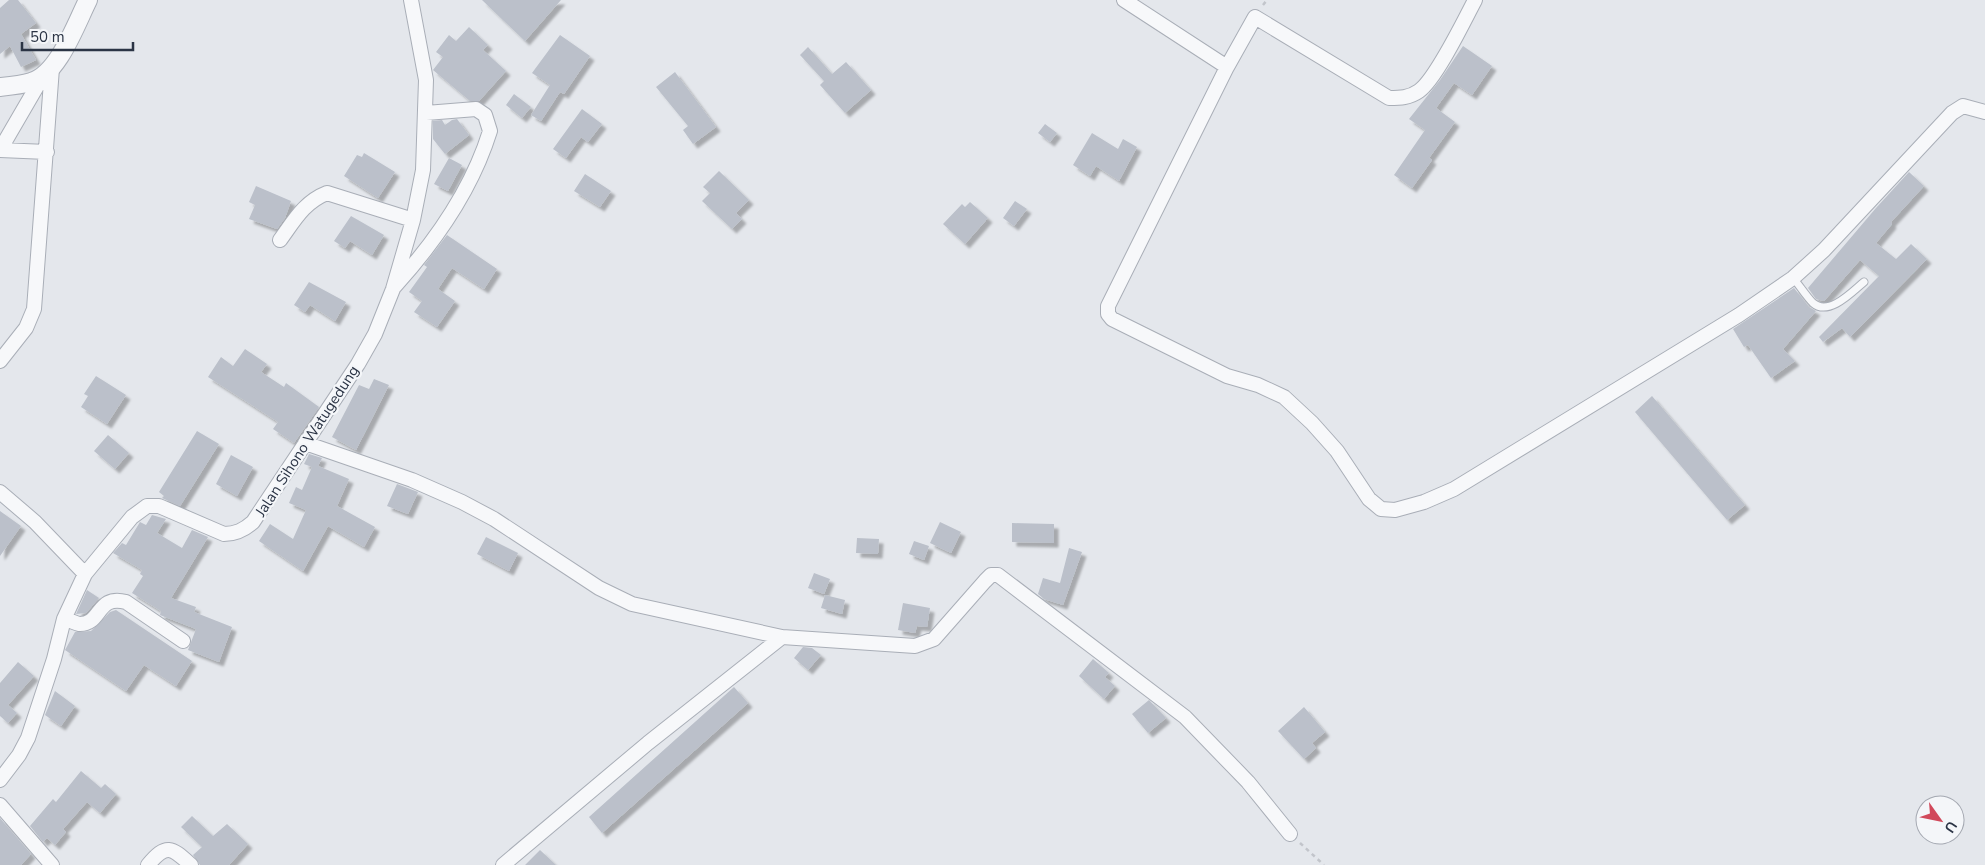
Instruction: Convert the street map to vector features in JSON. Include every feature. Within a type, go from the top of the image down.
[{"type":"street","points":[[47,152],[0,150],[88,0]]},
{"type":"street","name":"Jalan Sihono Watugedung","points":[[0,780],[19,755],[28,738],[54,659],[64,619],[85,574],[132,517],[147,506],[159,506],[224,534],[235,534],[246,528],[253,522],[358,364],[375,334],[393,289],[413,220],[423,170],[426,80],[411,0]]},
{"type":"street","points":[[1124,0],[1227,67]]},
{"type":"street","points":[[1475,0],[1431,78],[1418,92],[1404,98],[1389,98],[1255,16],[1227,67],[1108,306],[1108,314],[1112,319],[1227,376],[1258,385],[1284,397],[1337,450],[1369,499],[1381,509],[1395,510],[1424,502],[1454,488],[1740,315],[1793,278],[1824,250],[1952,113],[1962,106],[1985,112]]},
{"type":"street","points":[[0,87],[32,82],[47,72]]},
{"type":"street","points":[[0,362],[26,328],[34,309],[47,152],[47,72]]},
{"type":"street","points":[[393,289],[421,258],[440,230],[467,184],[490,131],[485,115],[476,109],[426,113]]},
{"type":"street","points":[[280,240],[304,206],[314,198],[327,192],[413,220]]},
{"type":"street","points":[[305,443],[412,480],[462,502],[494,519],[599,588],[632,604],[782,637],[924,645],[934,639],[991,575],[998,575],[1185,717],[1248,782],[1290,834]]},
{"type":"street","points":[[0,492],[35,522],[85,574]]},
{"type":"street","points":[[64,619],[79,624],[88,622],[108,601],[116,599],[126,602],[183,641]]},
{"type":"street","points":[[503,865],[648,743],[782,637]]},
{"type":"street","points":[[0,806],[52,865]]},
{"type":"street","points":[[148,865],[162,851],[168,848],[175,850],[191,865]]},
{"type":"lane","points":[[1793,278],[1814,304],[1825,307],[1839,302],[1864,282]]},
{"type":"path","points":[[1290,834],[1324,865]]},
{"type":"building","points":[[9,0],[18,0],[36,23],[21,34],[36,60],[21,67],[10,46],[0,54],[0,8]]},
{"type":"building","points":[[482,0],[561,0],[525,41]]},
{"type":"building","points":[[469,27],[488,45],[483,50],[506,71],[479,101],[470,101],[433,70],[443,57],[436,52],[449,35],[456,41]]},
{"type":"building","points":[[560,35],[590,56],[564,94],[560,92],[541,121],[531,115],[550,85],[532,73]]},
{"type":"building","points":[[1463,46],[1492,66],[1472,95],[1454,83],[1436,108],[1455,122],[1429,158],[1432,160],[1412,188],[1394,175],[1425,130],[1409,119],[1440,80]]},
{"type":"building","points":[[808,47],[832,74],[846,62],[871,90],[845,113],[820,85],[824,81],[800,55]]},
{"type":"building","points":[[675,72],[716,127],[693,144],[683,130],[688,126],[656,87]]},
{"type":"building","points":[[514,94],[531,107],[522,118],[506,105]]},
{"type":"building","points":[[582,109],[602,124],[588,142],[581,137],[566,158],[553,149]]},
{"type":"building","points":[[457,119],[469,135],[445,154],[433,139],[433,121],[442,120],[445,125]]},
{"type":"building","points":[[1045,124],[1057,133],[1050,142],[1038,133]]},
{"type":"building","points":[[1092,133],[1118,149],[1123,139],[1137,147],[1119,181],[1096,166],[1090,176],[1073,165]]},
{"type":"building","points":[[364,153],[395,172],[378,198],[344,176],[357,155],[362,157]]},
{"type":"building","points":[[449,158],[462,165],[448,191],[434,184]]},
{"type":"building","points":[[719,171],[749,200],[736,213],[742,219],[732,229],[702,201],[710,193],[703,187]]},
{"type":"building","points":[[1909,172],[1924,186],[1891,222],[1892,224],[1876,243],[1896,259],[1911,244],[1927,259],[1850,337],[1842,328],[1823,342],[1819,337],[1879,276],[1860,260],[1824,301],[1816,299],[1808,288]]},
{"type":"building","points":[[585,174],[611,191],[600,207],[574,191]]},
{"type":"building","points":[[256,186],[291,201],[285,218],[277,229],[249,219],[255,205],[249,202]]},
{"type":"building","points":[[1015,201],[1027,209],[1014,226],[1003,218]]},
{"type":"building","points":[[970,202],[988,218],[965,244],[943,224],[962,204],[965,207]]},
{"type":"building","points":[[351,216],[384,235],[372,255],[350,241],[345,248],[334,241]]},
{"type":"building","points":[[447,235],[497,269],[484,289],[452,268],[438,289],[455,301],[437,327],[414,312],[422,301],[409,292],[427,267],[424,265]]},
{"type":"building","points":[[309,282],[346,302],[335,321],[310,305],[305,312],[294,305]]},
{"type":"building","points":[[1794,288],[1809,307],[1816,311],[1783,349],[1795,361],[1771,378],[1748,345],[1744,347],[1733,329]]},
{"type":"building","points":[[245,349],[267,364],[261,372],[284,387],[286,383],[319,407],[294,443],[273,429],[278,422],[208,377],[221,357],[233,366]]},
{"type":"building","points":[[96,376],[126,395],[107,424],[81,407],[88,396],[84,394]]},
{"type":"building","points":[[374,379],[389,385],[356,450],[332,437],[359,385],[369,389]]},
{"type":"building","points":[[1652,396],[1745,505],[1727,520],[1635,412]]},
{"type":"building","points":[[197,431],[219,444],[180,506],[162,498],[164,496],[159,492]]},
{"type":"building","points":[[108,435],[129,453],[115,469],[94,451]]},
{"type":"building","points":[[309,454],[322,458],[318,466],[349,479],[337,506],[375,527],[364,547],[328,526],[303,571],[259,541],[270,524],[293,539],[306,510],[289,503],[296,487],[302,490],[312,467],[304,464]]},
{"type":"building","points":[[231,455],[253,467],[237,496],[216,484]]},
{"type":"building","points":[[397,484],[418,492],[408,514],[387,506]]},
{"type":"building","points":[[0,511],[21,526],[0,556]]},
{"type":"building","points":[[152,515],[166,519],[157,533],[182,548],[192,530],[208,537],[171,598],[196,607],[194,612],[232,627],[219,662],[188,650],[196,629],[160,615],[161,611],[132,593],[143,576],[140,574],[142,570],[113,553],[122,543],[126,545],[140,522],[146,525]]},
{"type":"building","points":[[940,522],[961,532],[951,553],[930,543]]},
{"type":"building","points":[[1012,523],[1054,524],[1054,543],[1012,542]]},
{"type":"building","points":[[486,537],[518,553],[509,571],[477,554]]},
{"type":"building","points":[[857,538],[879,539],[878,554],[856,553]]},
{"type":"building","points":[[914,541],[929,546],[924,560],[909,554]]},
{"type":"building","points":[[1069,548],[1082,552],[1063,605],[1044,599],[1038,594],[1043,578],[1060,583]]},
{"type":"building","points":[[814,573],[830,579],[824,594],[808,588]]},
{"type":"building","points":[[87,590],[99,598],[86,613],[76,614]]},
{"type":"building","points":[[825,595],[845,600],[842,614],[821,608]]},
{"type":"building","points":[[903,603],[930,608],[927,627],[917,626],[915,633],[898,630]]},
{"type":"building","points":[[116,610],[192,661],[176,686],[144,665],[126,691],[65,650],[75,632],[91,631],[110,612]]},
{"type":"building","points":[[803,647],[812,648],[821,655],[808,670],[794,658]]},
{"type":"building","points":[[1093,659],[1109,673],[1105,677],[1115,686],[1104,699],[1079,676]]},
{"type":"building","points":[[18,662],[34,676],[8,705],[17,713],[8,723],[0,716],[0,683]]},
{"type":"building","points":[[734,687],[748,703],[602,833],[589,817]]},
{"type":"building","points":[[55,691],[75,706],[61,726],[45,715]]},
{"type":"building","points":[[1149,700],[1166,718],[1148,733],[1132,714]]},
{"type":"building","points":[[1304,707],[1325,732],[1312,743],[1316,748],[1304,759],[1278,731]]},
{"type":"building","points":[[81,771],[101,788],[105,784],[116,794],[100,813],[87,802],[63,829],[66,832],[55,845],[47,838],[43,842],[30,826],[53,799],[56,802]]},
{"type":"building","points":[[192,816],[213,836],[227,824],[248,844],[229,865],[200,865],[193,855],[202,847],[181,827]]},
{"type":"building","points":[[0,818],[31,854],[21,865],[0,865]]},
{"type":"building","points":[[540,850],[556,865],[525,865]]}]
